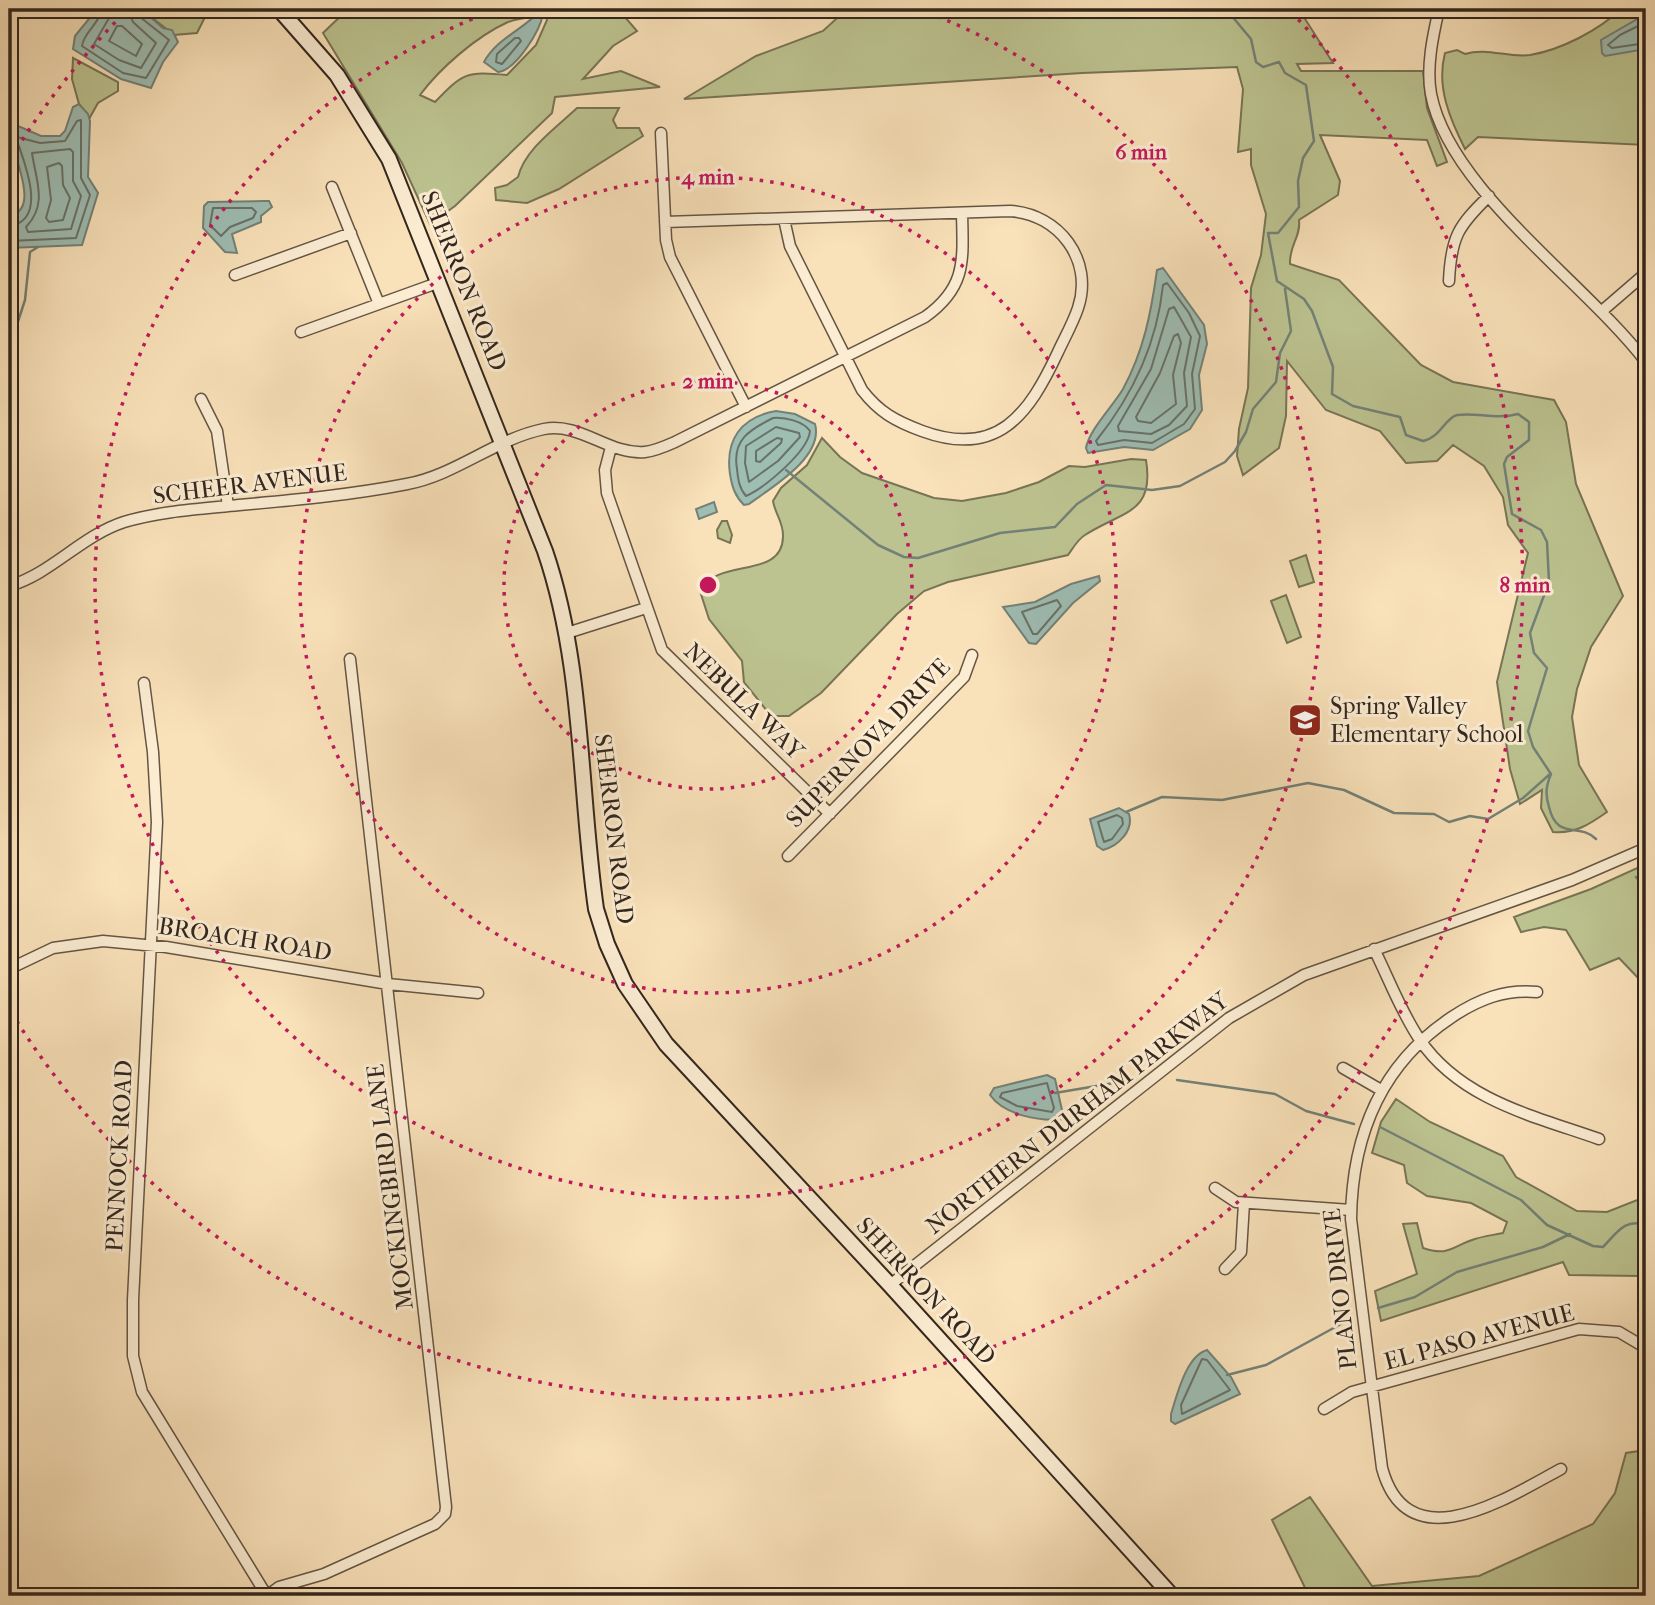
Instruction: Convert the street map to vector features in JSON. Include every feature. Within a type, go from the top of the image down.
[{"type":"main road","name":"SHERRON ROAD","points":[[279,9],[337,75],[361,110],[401,184],[554,577],[567,633],[593,884],[601,928],[615,964],[635,1001],[666,1044],[891,1285],[1172,1596]]},
{"type":"street","points":[[1439,9],[1430,68],[1434,106],[1447,140],[1463,166],[1489,196],[1602,311],[1646,362]]},
{"type":"street","points":[[1486,9],[1505,9]]},
{"type":"street","points":[[662,132],[665,222],[670,257],[746,407]]},
{"type":"street","points":[[332,187],[379,304]]},
{"type":"street","points":[[1450,281],[1451,249],[1456,233],[1489,196]]},
{"type":"street","name":"SCHEER AVENUE","points":[[9,586],[34,576],[83,541],[115,525],[159,514],[354,493],[429,480],[531,433],[555,428],[577,431],[611,447],[646,452],[661,448],[925,317],[951,294],[963,260],[962,212]]},
{"type":"street","points":[[665,222],[1027,212],[1059,230],[1074,249],[1082,274],[1079,306],[1036,398],[1022,414],[990,435],[969,440],[952,439],[892,420],[876,408],[862,390],[790,246],[784,219]]},
{"type":"street","points":[[235,275],[351,233]]},
{"type":"street","points":[[1602,311],[1646,273]]},
{"type":"street","points":[[301,332],[440,282]]},
{"type":"street","points":[[201,399],[217,431],[228,506]]},
{"type":"street","name":"NEBULA WAY","points":[[611,447],[605,470],[607,493],[658,643],[668,657],[830,814]]},
{"type":"street","points":[[567,633],[646,608]]},
{"type":"street","name":"SUPERNOVA DRIVE","points":[[788,856],[964,677],[972,655]]},
{"type":"street","name":"MOCKINGBIRD LANE","points":[[267,1596],[279,1587],[324,1574],[435,1524],[445,1514],[446,1493],[350,659]]},
{"type":"street","name":"PENNOCK ROAD","points":[[144,683],[157,798],[133,1300],[132,1340],[136,1374],[152,1411],[267,1596]]},
{"type":"street","name":"NORTHERN DURHAM PARKWAY","points":[[891,1285],[1230,1018],[1304,975],[1572,880],[1646,848]]},
{"type":"street","name":"BROACH ROAD","points":[[9,969],[35,955],[69,944],[103,941],[152,945],[388,984],[478,993]]},
{"type":"street","points":[[1374,949],[1420,1040],[1447,1071],[1479,1094],[1599,1139]]},
{"type":"street","name":"PLANO DRIVE","points":[[1537,992],[1514,990],[1498,994],[1459,1013],[1420,1040],[1381,1090],[1359,1142],[1351,1210],[1384,1477],[1398,1500],[1423,1515],[1444,1517],[1488,1509],[1561,1469]]},
{"type":"street","points":[[1343,1069],[1381,1090]]},
{"type":"street","points":[[1215,1188],[1236,1202],[1351,1210]]},
{"type":"street","points":[[1226,1269],[1241,1252],[1244,1203]]},
{"type":"street","name":"EL PASO AVENUE","points":[[1324,1409],[1342,1397],[1579,1329],[1619,1332],[1646,1348]]},
{"type":"green space","points":[[141,9],[209,9],[197,33],[174,35]]},
{"type":"green space","points":[[348,9],[536,9],[525,18],[496,28],[448,64],[420,95],[435,102],[452,85],[466,76],[482,73],[507,75],[536,45],[547,20],[543,9],[629,9],[624,16],[637,31],[613,46],[583,79],[621,71],[660,87],[555,97],[552,113],[455,206],[430,224],[402,163],[323,33]]},
{"type":"green space","points":[[847,9],[1302,9],[1300,11],[1333,63],[1297,64],[1301,71],[1423,71],[1427,108],[1447,162],[1437,166],[1427,140],[1320,135],[1340,181],[1338,195],[1299,220],[1290,264],[1339,280],[1421,365],[1453,382],[1554,400],[1566,422],[1576,484],[1623,596],[1591,647],[1577,689],[1572,717],[1579,765],[1607,812],[1575,830],[1553,832],[1541,808],[1542,790],[1520,804],[1510,769],[1497,682],[1528,553],[1508,525],[1503,497],[1484,466],[1453,445],[1437,461],[1406,463],[1380,431],[1326,410],[1287,361],[1286,416],[1279,448],[1243,475],[1237,456],[1239,429],[1248,388],[1251,288],[1261,255],[1266,214],[1251,165],[1251,149],[1238,152],[1243,89],[1237,67],[1082,73],[684,99],[756,56],[823,31]]},
{"type":"green space","points":[[1621,9],[1646,9],[1646,145],[1478,137],[1465,149],[1454,126],[1443,90],[1445,53],[1457,50],[1465,54],[1481,52],[1522,56],[1554,49],[1579,38]]},
{"type":"green space","points":[[73,58],[118,82],[118,91],[98,103],[89,119],[79,104],[72,79]]},
{"type":"green space","points":[[577,108],[619,108],[613,120],[617,128],[639,128],[643,136],[559,189],[527,203],[496,200],[495,188],[507,185],[518,177],[534,148]]},
{"type":"green space","points":[[822,438],[840,457],[862,473],[934,498],[962,501],[1006,493],[1039,482],[1069,466],[1085,467],[1131,459],[1146,460],[1147,478],[1145,491],[1133,509],[1082,537],[1068,555],[948,582],[924,591],[897,614],[821,693],[789,716],[771,716],[744,682],[742,661],[709,619],[700,591],[708,581],[720,574],[761,564],[772,559],[780,550],[783,532],[773,501],[781,488],[807,465]]},
{"type":"green space","points":[[722,521],[727,521],[732,535],[730,543],[718,538],[717,530]]},
{"type":"green space","points":[[1306,555],[1314,582],[1299,587],[1290,561]]},
{"type":"green space","points":[[1286,595],[1301,637],[1287,643],[1271,601]]},
{"type":"green space","points":[[1646,864],[1646,1039],[1639,1029],[1640,980],[1619,958],[1590,970],[1566,930],[1544,927],[1521,932],[1514,917],[1591,889]]},
{"type":"green space","points":[[1396,1099],[1430,1122],[1503,1156],[1516,1177],[1577,1211],[1607,1212],[1640,1199],[1646,1190],[1646,1281],[1639,1276],[1569,1275],[1563,1262],[1381,1321],[1375,1291],[1417,1274],[1403,1224],[1417,1223],[1423,1248],[1445,1251],[1478,1238],[1503,1233],[1507,1222],[1471,1203],[1427,1196],[1407,1183],[1404,1165],[1372,1153],[1381,1122]]},
{"type":"green space","points":[[1646,1450],[1646,1596],[1309,1596],[1272,1520],[1310,1497],[1372,1586],[1479,1576],[1593,1524],[1615,1493],[1626,1453]]},
{"type":"water","points":[[97,9],[141,9],[163,28],[172,30],[178,42],[163,62],[151,88],[121,79],[73,49],[75,36]]},
{"type":"water","points":[[541,10],[543,14],[537,30],[526,49],[512,64],[498,72],[484,62],[503,40]]},
{"type":"water","points":[[1646,14],[1646,49],[1605,56],[1602,53],[1601,40]]},
{"type":"water","points":[[79,104],[88,114],[90,121],[88,177],[98,193],[82,245],[9,248],[9,222],[23,205],[24,187],[9,122],[41,136],[60,136],[65,131],[73,107]]},
{"type":"water","points":[[269,201],[272,207],[261,216],[261,222],[232,234],[237,253],[225,252],[203,228],[204,206],[208,202]]},
{"type":"water","points":[[1163,268],[1204,325],[1207,344],[1199,375],[1202,410],[1190,429],[1153,450],[1124,447],[1088,453],[1088,441],[1123,389],[1136,360],[1149,316],[1157,270]]},
{"type":"water","points":[[776,411],[795,414],[815,424],[816,436],[812,448],[794,470],[744,505],[734,491],[730,474],[733,441],[738,432],[753,419]]},
{"type":"water","points":[[714,502],[717,512],[699,519],[696,509]]},
{"type":"water","points":[[1099,576],[1100,581],[1073,603],[1036,644],[1029,643],[1003,607],[1035,602],[1071,584]]},
{"type":"water","points":[[1119,808],[1129,814],[1127,832],[1114,845],[1103,850],[1097,846],[1090,819]]},
{"type":"water","points":[[1047,1075],[1055,1079],[1064,1119],[1023,1116],[1004,1108],[990,1095],[994,1088]]},
{"type":"water","points":[[1207,1350],[1231,1377],[1240,1394],[1175,1424],[1171,1421],[1171,1414],[1183,1377],[1193,1360]]},
{"type":"waterway","points":[[1226,9],[1251,39],[1256,62],[1263,67],[1279,62],[1285,73],[1306,85],[1314,141],[1303,158],[1298,181],[1299,207],[1278,233],[1268,233],[1277,281],[1304,299],[1312,311],[1333,367],[1332,394],[1353,406],[1400,417],[1406,435],[1423,441],[1434,436],[1457,415],[1518,414],[1529,422],[1529,440],[1507,457],[1504,464],[1512,514],[1541,530],[1547,542],[1549,582],[1530,633],[1534,653],[1547,668],[1528,731],[1533,747],[1551,774],[1547,794],[1557,824],[1589,834],[1596,839]]},
{"type":"waterway","points":[[9,349],[25,300],[30,252],[38,247]]},
{"type":"waterway","points":[[786,470],[878,545],[904,557],[918,558],[1000,533],[1055,527],[1077,504],[1106,485],[1152,490],[1180,486],[1225,462],[1246,432],[1253,409],[1276,382],[1280,353],[1291,331],[1285,289]]},
{"type":"waterway","points":[[1126,812],[1162,797],[1222,800],[1308,783],[1344,790],[1394,813],[1434,814],[1449,822],[1470,816],[1488,819],[1523,798],[1550,774]]},
{"type":"waterway","points":[[1636,877],[1646,887]]},
{"type":"waterway","points":[[1177,1080],[1275,1094],[1306,1111],[1354,1124]]},
{"type":"waterway","points":[[1055,1093],[1114,1083]]},
{"type":"waterway","points":[[1380,1127],[1521,1200],[1547,1225],[1593,1246],[1603,1247],[1627,1225],[1633,1223],[1646,1226]]},
{"type":"waterway","points":[[1378,1308],[1415,1297],[1457,1272],[1543,1247],[1570,1234]]},
{"type":"waterway","points":[[1227,1375],[1266,1365],[1350,1319]]},
{"type":"place","name":"Spring Valley Elementary School","points":[[1305,720]]}]
